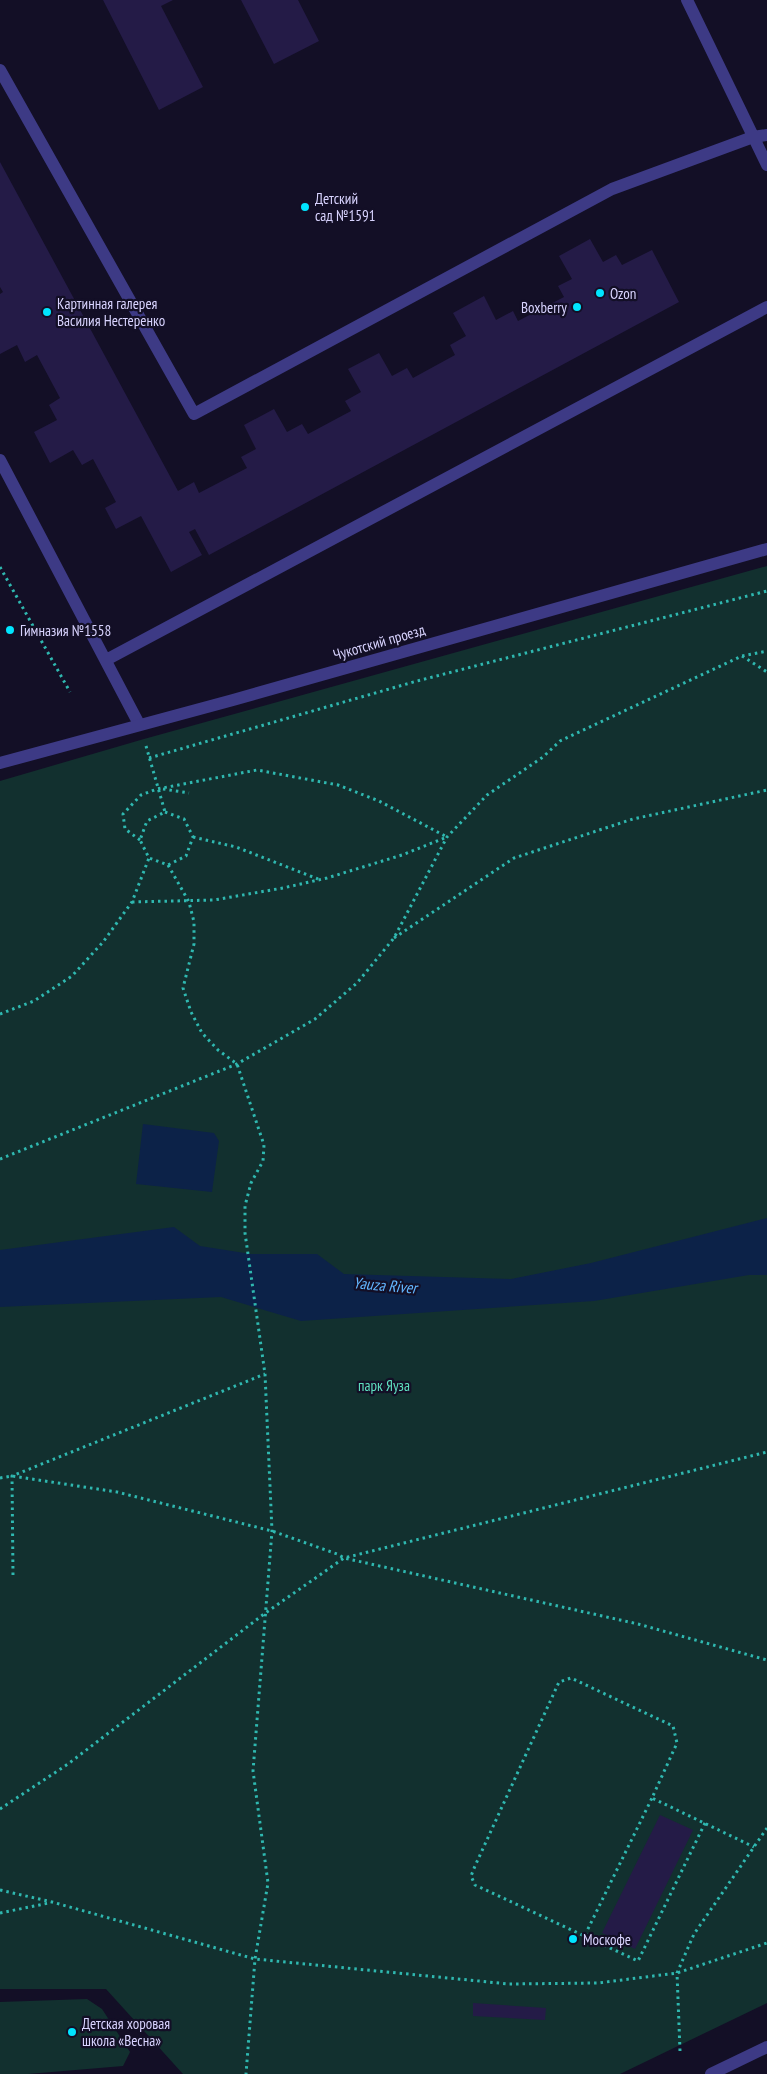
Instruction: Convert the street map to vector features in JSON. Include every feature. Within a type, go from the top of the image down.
[{"type":"street","points":[[687,0],[767,165]]},
{"type":"street","points":[[0,70],[194,414],[612,189],[753,137],[767,135]]},
{"type":"street","points":[[106,660],[767,307]]},
{"type":"street","points":[[0,460],[139,724]]},
{"type":"street","name":"Чукотский проезд","points":[[0,762],[233,700],[767,549]]},
{"type":"street","points":[[711,2074],[767,2047]]},
{"type":"path","points":[[0,567],[70,692]]},
{"type":"path","points":[[149,758],[417,681],[767,591]]},
{"type":"path","points":[[0,1159],[237,1064],[315,1018],[357,983],[394,938],[448,837],[487,795],[543,757],[560,741],[742,656],[767,651]]},
{"type":"path","points":[[742,656],[767,672]]},
{"type":"path","points":[[139,724],[157,789],[166,812]]},
{"type":"path","points":[[246,2074],[255,1959],[268,1883],[253,1771],[272,1531],[265,1374],[246,1233],[245,1206],[251,1183],[263,1161],[264,1145],[237,1064],[218,1050],[202,1033],[191,1012],[183,988],[194,944],[194,922],[189,902],[168,865],[149,858],[140,840],[125,829],[124,814],[141,794],[157,789],[258,770],[338,785],[379,801],[448,837]]},
{"type":"path","points":[[157,789],[189,793]]},
{"type":"path","points":[[394,938],[514,858],[634,820],[767,790]]},
{"type":"path","points":[[140,840],[147,821],[166,812],[184,819],[193,838],[186,856],[168,865]]},
{"type":"path","points":[[132,902],[214,900],[319,880],[402,855],[448,837]]},
{"type":"path","points":[[193,838],[236,847],[319,880]]},
{"type":"path","points":[[0,1014],[34,1000],[72,976],[103,942],[132,902],[149,858]]},
{"type":"path","points":[[0,1478],[12,1476],[265,1374]]},
{"type":"path","points":[[0,1809],[68,1764],[264,1614],[344,1558],[767,1452]]},
{"type":"path","points":[[12,1476],[117,1492],[272,1531],[344,1558],[638,1624],[767,1660]]},
{"type":"path","points":[[12,1476],[13,1575]]},
{"type":"path","points":[[585,1935],[677,1744],[673,1726],[571,1678],[560,1682],[474,1866],[472,1876],[475,1884],[638,1961],[705,1823]]},
{"type":"path","points":[[652,1798],[754,1847]]},
{"type":"path","points":[[680,2051],[677,1973],[694,1934],[767,1828]]},
{"type":"path","points":[[0,1890],[52,1902],[255,1959],[509,1984],[598,1982],[677,1973],[767,1943]]},
{"type":"path","points":[[0,1912],[52,1902]]},
{"type":"green space","name":"парк Яуза","points":[[767,566],[767,2003],[620,2074],[183,2074],[106,1989],[0,1989],[0,781],[144,739]]},
{"type":"green space","name":"Детская хоровая школа «Весна»","points":[[87,1999],[102,2009],[130,2052],[123,2066],[28,2074],[0,2074],[0,2002]]},
{"type":"water","points":[[143,1124],[214,1133],[219,1141],[212,1192],[136,1184]]},
{"type":"water","name":"Yauza River","points":[[767,1218],[767,1275],[749,1275],[594,1301],[301,1321],[221,1297],[0,1307],[0,1250],[174,1227],[200,1246],[251,1254],[317,1254],[344,1274],[511,1279],[591,1263]]},
{"type":"building","points":[[103,0],[173,0],[161,6],[203,87],[159,110]]},
{"type":"building","points":[[241,0],[298,0],[319,41],[274,64]]},
{"type":"building","points":[[0,162],[178,491],[194,482],[199,493],[247,468],[241,457],[256,449],[244,425],[274,409],[287,432],[302,424],[308,434],[351,411],[345,401],[361,392],[348,369],[379,353],[392,376],[407,368],[413,378],[455,355],[450,345],[466,336],[453,313],[484,296],[496,320],[513,311],[518,321],[564,297],[558,286],[572,279],[559,256],[590,239],[603,262],[616,255],[622,265],[652,250],[679,302],[209,555],[195,529],[189,532],[202,555],[171,572],[141,516],[116,529],[105,508],[116,502],[93,459],[82,465],[73,450],[50,463],[34,432],[57,420],[49,405],[60,398],[37,355],[25,362],[17,345],[0,354],[0,294],[3,292],[0,287]]},
{"type":"building","points":[[660,1815],[693,1830],[635,1949],[602,1933]]},
{"type":"building","points":[[473,2003],[546,2008],[545,2020],[473,2016]]},
{"type":"place","name":"Детский сад №1591","points":[[305,207]]},
{"type":"place","name":"Ozon","points":[[600,293]]},
{"type":"place","name":"Boxberry","points":[[577,307]]},
{"type":"place","name":"Картинная галерея Василия Нестеренко","points":[[47,312]]},
{"type":"place","name":"Гимназия №1558","points":[[10,630]]},
{"type":"place","name":"Москофе","points":[[573,1939]]},
{"type":"place","name":"Детская хоровая школа «Весна»","points":[[72,2032]]}]
